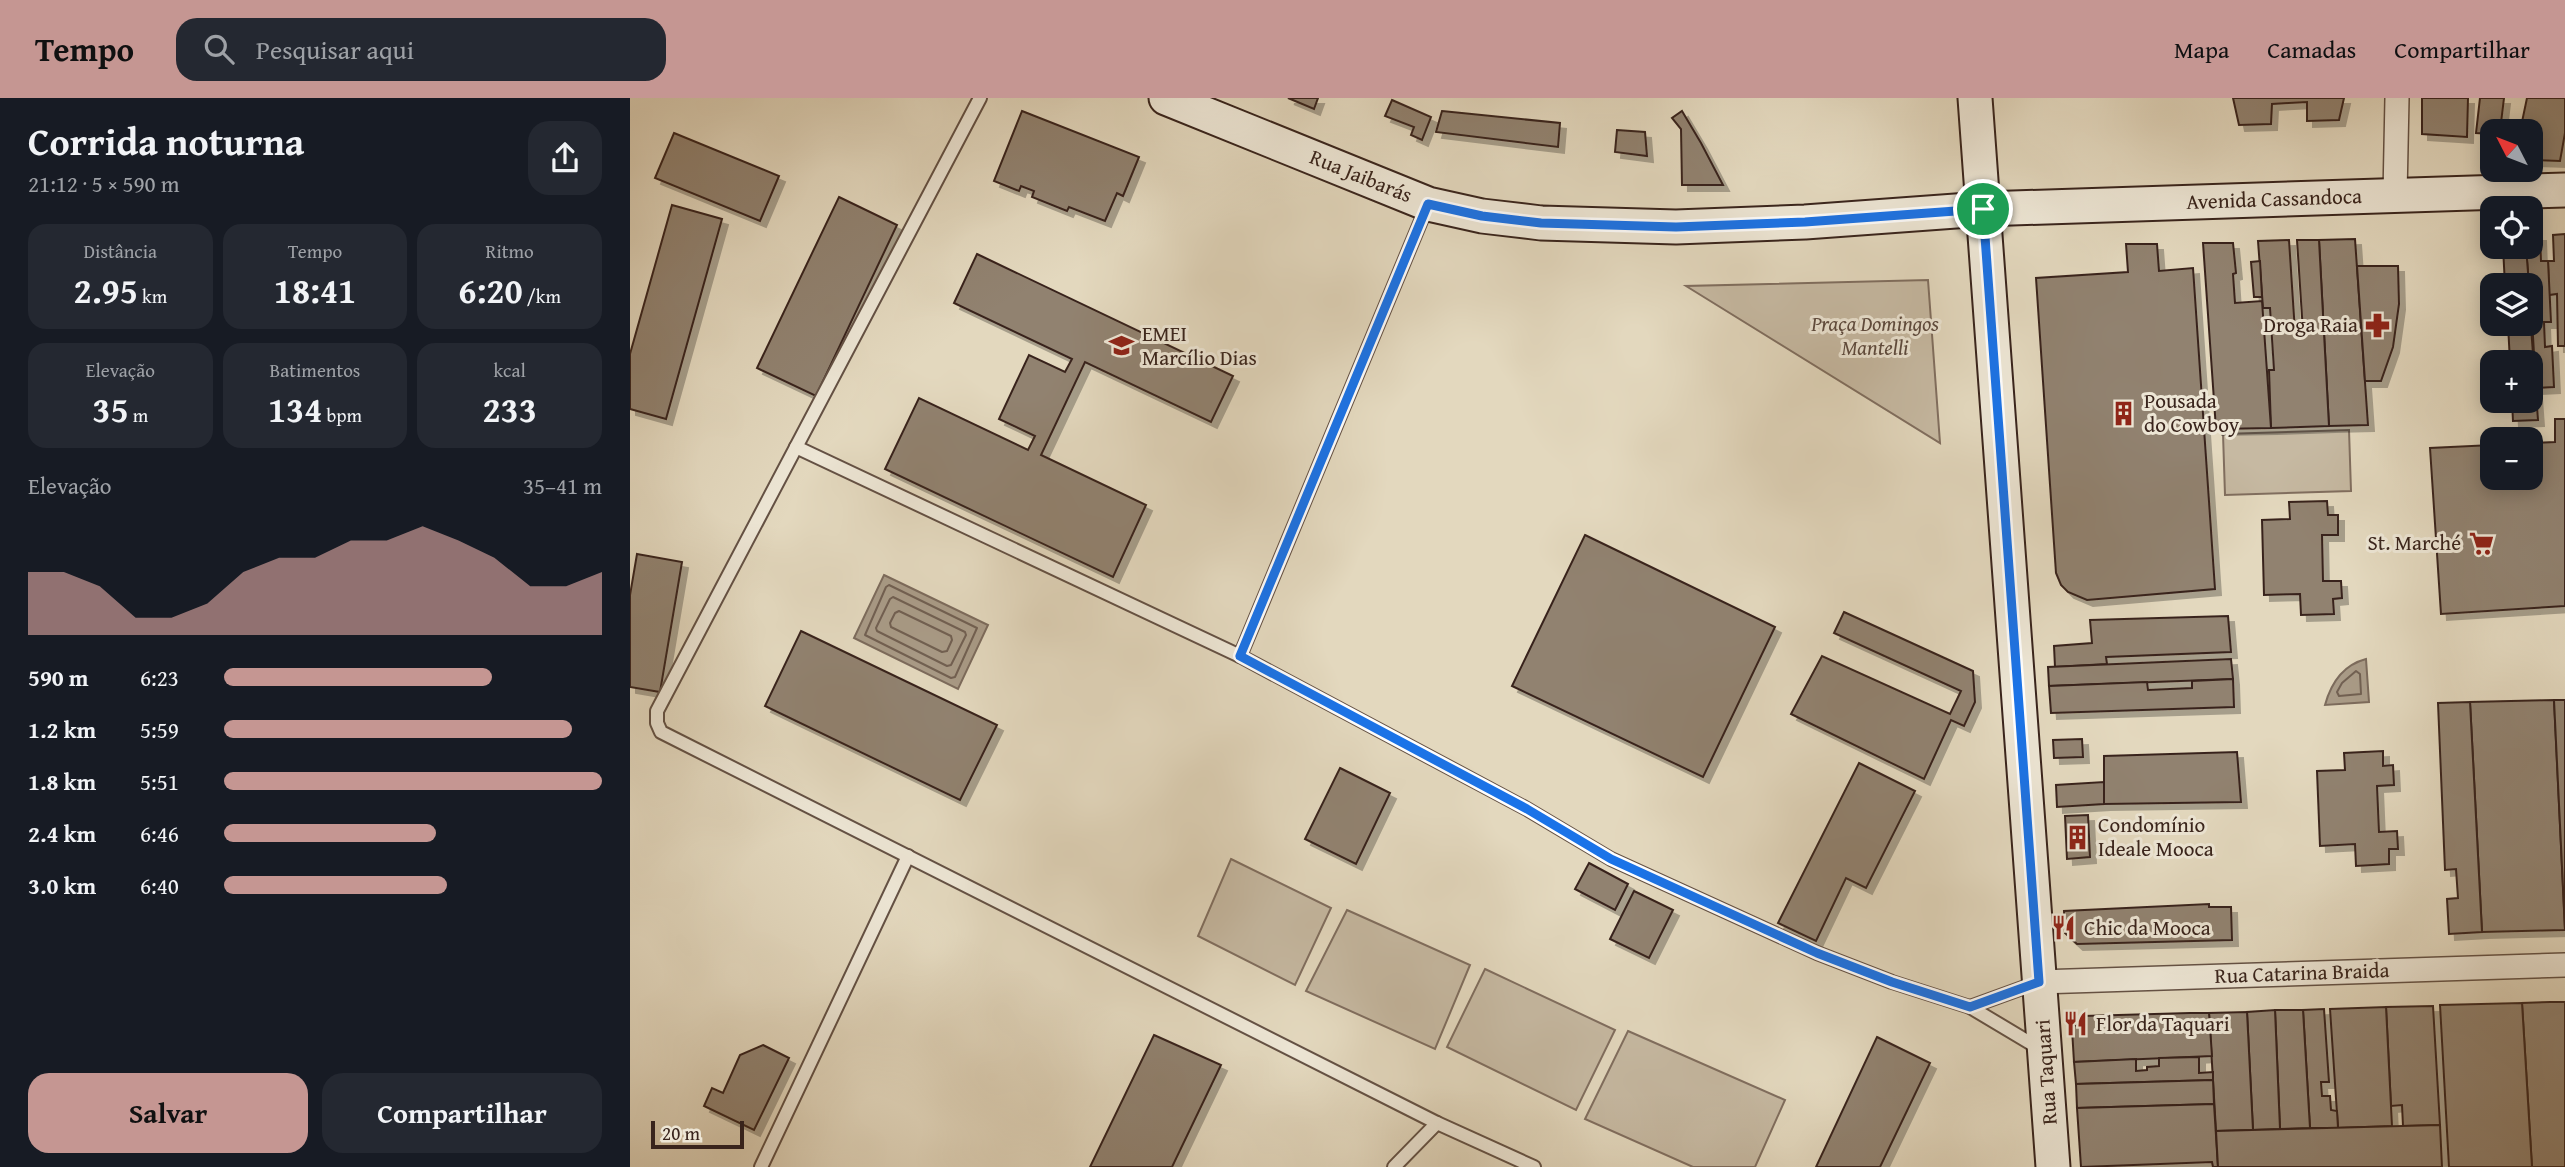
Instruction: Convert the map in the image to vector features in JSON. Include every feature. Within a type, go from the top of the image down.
[{"type":"street","name":"Rua Jaibarás","points":[[1166,98],[1428,204],[1482,216],[1541,223],[1676,227],[1805,222],[1983,209]]},
{"type":"street","name":"Rua Taquari","points":[[1975,98],[2053,1167]]},
{"type":"street","points":[[2395,195],[2397,98]]},
{"type":"street","name":"Avenida Cassandoca","points":[[1983,209],[2565,190]]},
{"type":"street","name":"Rua Catarina Braida","points":[[2039,982],[2565,965]]},
{"type":"lane","points":[[980,98],[656,711],[661,732],[1437,1123],[1534,1167]]},
{"type":"lane","points":[[1240,656],[1428,204]]},
{"type":"lane","points":[[796,447],[1240,656],[1527,809],[1611,859],[1817,953],[1970,1007],[2045,1052]]},
{"type":"lane","points":[[761,1167],[908,856]]},
{"type":"lane","points":[[1970,1007],[2039,982]]},
{"type":"lane","points":[[1394,1167],[1437,1123]]},
{"type":"green space","name":"Praça Domingos Mantelli","points":[[1928,280],[1940,443],[1686,286]]},
{"type":"green space","points":[[2349,430],[2351,491],[2225,495],[2223,434]]},
{"type":"green space","points":[[1231,859],[1331,908],[1295,985],[1198,936]]},
{"type":"green space","points":[[1347,910],[1470,965],[1435,1049],[1306,991]]},
{"type":"green space","points":[[1485,969],[1615,1030],[1576,1110],[1447,1047]]},
{"type":"green space","points":[[1628,1031],[1785,1100],[1755,1167],[1693,1167],[1585,1119]]},
{"type":"water","points":[[884,575],[988,625],[958,689],[854,638]]},
{"type":"water","points":[[2366,659],[2369,702],[2325,705],[2339,676]]},
{"type":"building","points":[[1288,98],[1318,98],[1314,109]]},
{"type":"building","points":[[2233,98],[2344,98],[2339,120],[2307,121],[2307,102],[2272,104],[2271,124],[2239,125]]},
{"type":"building","points":[[2422,98],[2468,98],[2467,137],[2422,134]]},
{"type":"building","points":[[2480,98],[2504,98],[2501,119],[2480,119],[2480,133],[2476,133]]},
{"type":"building","points":[[2527,98],[2565,98],[2565,133],[2560,161],[2543,160],[2543,119],[2523,119]]},
{"type":"building","points":[[1392,100],[1431,117],[1422,140],[1411,135],[1414,127],[1385,116]]},
{"type":"building","points":[[1022,111],[1139,157],[1123,196],[1117,193],[1105,221],[1069,207],[1067,211],[1032,197],[1034,191],[1021,186],[1019,191],[994,181]]},
{"type":"building","points":[[1442,111],[1560,123],[1558,147],[1436,132]]},
{"type":"building","points":[[1682,111],[1723,185],[1682,185],[1681,129],[1672,118]]},
{"type":"building","points":[[1617,130],[1645,132],[1647,156],[1615,152]]},
{"type":"building","points":[[674,133],[779,176],[760,221],[655,178]]},
{"type":"building","points":[[839,197],[897,225],[816,396],[757,368]]},
{"type":"building","points":[[672,205],[722,219],[666,419],[630,409],[630,354]]},
{"type":"building","points":[[2565,234],[2565,346],[2558,346],[2557,294],[2549,295],[2548,261],[2554,261],[2553,235]]},
{"type":"building","points":[[2355,239],[2368,425],[2329,426],[2319,240]]},
{"type":"building","points":[[2289,240],[2295,332],[2303,332],[2297,240],[2319,240],[2329,426],[2271,428],[2269,370],[2274,370],[2270,308],[2263,308],[2258,241]]},
{"type":"building","points":[[2203,243],[2233,243],[2235,303],[2262,301],[2271,428],[2216,429]]},
{"type":"building","name":"Pousada do Cowboy","points":[[2126,244],[2157,244],[2159,271],[2193,268],[2215,589],[2087,600],[2068,592],[2061,585],[2056,573],[2036,278],[2128,272]]},
{"type":"building","points":[[977,254],[1233,376],[1211,422],[1085,362],[1041,455],[1146,505],[1113,577],[885,469],[919,398],[1028,450],[1035,436],[999,419],[1029,355],[1065,372],[1072,359],[954,303]]},
{"type":"building","points":[[2504,259],[2527,259],[2528,273],[2504,273]]},
{"type":"building","points":[[2527,259],[2548,261],[2551,322],[2544,322],[2545,347],[2552,346],[2554,387],[2543,388],[2543,350],[2534,350],[2533,336],[2543,336],[2543,273],[2528,273]]},
{"type":"building","points":[[2260,261],[2262,297],[2254,297],[2251,262]]},
{"type":"building","name":"Droga Raia","points":[[2357,266],[2398,266],[2399,304],[2393,347],[2381,381],[2365,381]]},
{"type":"building","points":[[2509,336],[2532,336],[2533,350],[2509,350]]},
{"type":"building","points":[[2513,413],[2537,413],[2538,420],[2513,421]]},
{"type":"building","points":[[2555,419],[2565,419],[2565,606],[2441,614],[2430,448],[2480,446],[2480,490],[2543,490],[2543,442],[2555,442]]},
{"type":"building","points":[[2327,501],[2328,515],[2338,515],[2338,535],[2322,535],[2323,581],[2341,581],[2342,598],[2333,599],[2334,614],[2301,615],[2300,594],[2264,595],[2262,520],[2290,519],[2289,502]]},
{"type":"building","points":[[1585,535],[1775,627],[1703,777],[1512,686]]},
{"type":"building","points":[[637,554],[682,562],[660,692],[630,687],[630,595]]},
{"type":"building","points":[[1844,612],[1973,671],[1975,702],[1964,726],[1951,720],[1924,779],[1791,714],[1822,656],[1950,714],[1961,691],[1834,633]]},
{"type":"building","points":[[2228,616],[2231,652],[2106,657],[2107,664],[2055,667],[2054,646],[2092,643],[2090,620]]},
{"type":"building","points":[[801,631],[997,725],[960,800],[765,706]]},
{"type":"building","points":[[2231,659],[2233,679],[2049,686],[2048,667]]},
{"type":"building","points":[[2233,679],[2234,707],[2051,713],[2049,686],[2147,682],[2148,690],[2192,688],[2192,681]]},
{"type":"building","points":[[2554,700],[2565,930],[2482,932],[2470,702]]},
{"type":"building","points":[[2554,700],[2565,700],[2565,929]]},
{"type":"building","points":[[2470,702],[2482,932],[2449,934],[2447,899],[2458,898],[2456,869],[2445,870],[2438,703]]},
{"type":"building","points":[[2082,739],[2083,757],[2054,758],[2053,740]]},
{"type":"building","points":[[2383,751],[2383,766],[2393,765],[2394,785],[2377,786],[2379,832],[2397,831],[2398,849],[2389,849],[2389,864],[2356,866],[2355,844],[2320,846],[2317,771],[2345,770],[2344,753]]},
{"type":"building","points":[[2237,752],[2241,802],[2104,804],[2104,756]]},
{"type":"building","points":[[1859,763],[1915,791],[1866,888],[1846,878],[1816,941],[1778,923]]},
{"type":"building","points":[[1340,768],[1390,793],[1356,864],[1305,839]]},
{"type":"building","points":[[2104,782],[2104,804],[2057,807],[2056,785]]},
{"type":"building","name":"Condomínio Ideale Mooca","points":[[2088,815],[2090,857],[2067,859],[2065,816]]},
{"type":"building","points":[[1589,863],[1628,884],[1615,910],[1575,889]]},
{"type":"building","points":[[1634,891],[1673,910],[1649,958],[1610,939]]},
{"type":"building","points":[[2209,904],[2209,907],[2231,907],[2232,940],[2077,944],[2065,933],[2064,911]]},
{"type":"building","points":[[2565,1002],[2565,1167],[2532,1167],[2522,1003]]},
{"type":"building","points":[[2522,1003],[2532,1167],[2449,1167],[2440,1005]]},
{"type":"building","points":[[2433,1006],[2440,1125],[2403,1126],[2402,1105],[2391,1106],[2386,1007]]},
{"type":"building","points":[[2386,1007],[2392,1126],[2338,1128],[2330,1009]]},
{"type":"building","points":[[2324,1009],[2329,1082],[2321,1082],[2322,1096],[2330,1096],[2331,1110],[2337,1111],[2338,1128],[2310,1128],[2303,1010]]},
{"type":"building","points":[[2275,1010],[2303,1010],[2310,1128],[2280,1129]]},
{"type":"building","points":[[2275,1010],[2280,1129],[2253,1130],[2247,1012]]},
{"type":"building","points":[[2247,1012],[2253,1130],[2216,1131],[2209,1013]]},
{"type":"building","points":[[2209,1013],[2212,1056],[2074,1062],[2072,1029],[2083,1016]]},
{"type":"building","points":[[1154,1035],[1221,1065],[1172,1167],[1090,1167]]},
{"type":"building","points":[[1877,1037],[1930,1063],[1880,1167],[1816,1167]]},
{"type":"building","points":[[763,1045],[789,1058],[754,1130],[704,1106],[712,1088],[723,1093],[740,1055]]},
{"type":"building","points":[[2199,1057],[2199,1073],[2213,1072],[2213,1080],[2076,1084],[2074,1062],[2136,1059],[2136,1071],[2159,1066],[2159,1058]]},
{"type":"building","points":[[2213,1080],[2214,1104],[2077,1108],[2076,1084]]},
{"type":"building","points":[[2214,1104],[2218,1167],[2213,1167],[2212,1162],[2081,1167],[2077,1108]]},
{"type":"building","points":[[2440,1125],[2442,1167],[2218,1167],[2216,1131]]},
{"type":"place","name":"Droga Raia","points":[[2378,325]]},
{"type":"place","name":"EMEI Marcílio Dias","points":[[1122,346]]},
{"type":"place","name":"Pousada do Cowboy","points":[[2124,413]]},
{"type":"place","name":"St. Marché","points":[[2481,543]]},
{"type":"place","name":"Condomínio Ideale Mooca","points":[[2078,837]]},
{"type":"place","name":"Chic da Mooca","points":[[2064,928]]},
{"type":"place","name":"Flor da Taquari","points":[[2076,1024]]},
{"type":"route","points":[[1428,204],[1482,216],[1541,223],[1676,227],[1805,222],[1983,209],[2039,982],[1970,1007],[1892,982],[1817,953],[1611,859],[1527,809],[1240,656],[1428,204]]}]
